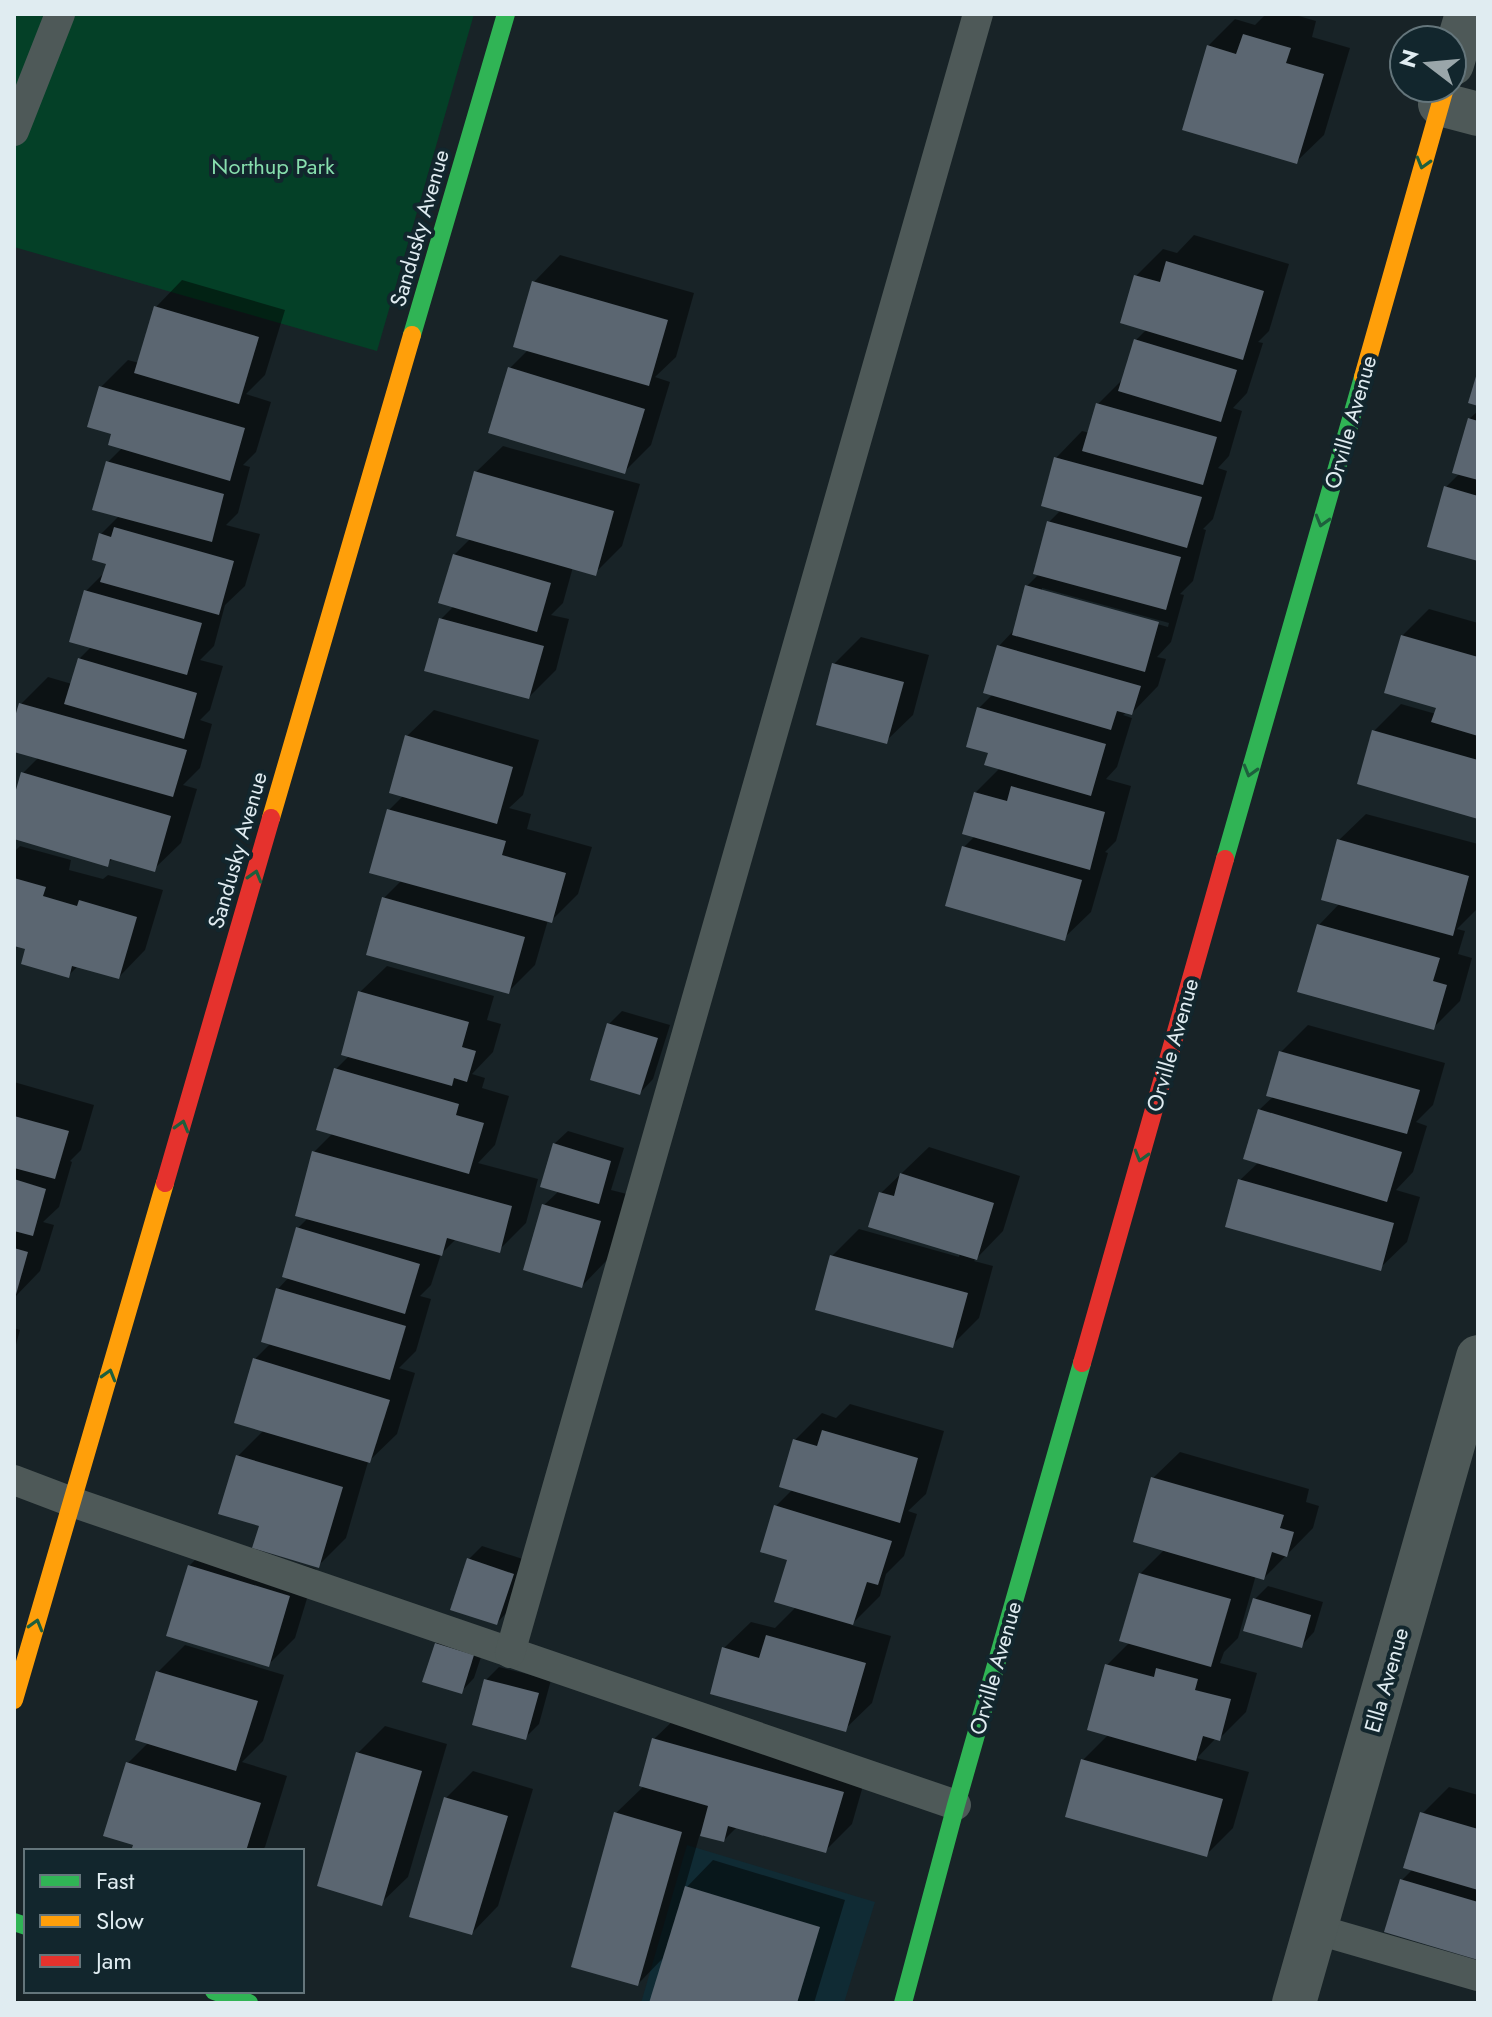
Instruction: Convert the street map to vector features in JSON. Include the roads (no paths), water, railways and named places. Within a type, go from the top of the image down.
[{"type":"street","name":"Sandusky Avenue","points":[[14,1700],[506,14]]},
{"type":"street","name":"Orville Avenue","points":[[903,2003],[956,1805],[1451,104]]},
{"type":"street","name":"Ella Avenue","points":[[1294,2003],[1478,1357]]},
{"type":"street","points":[[220,1993],[249,2003]]},
{"type":"lane","points":[[14,131],[60,14]]},
{"type":"lane","points":[[510,1653],[978,14]]},
{"type":"lane","points":[[14,1480],[956,1805]]},
{"type":"lane","points":[[1315,1929],[1478,1976]]},
{"type":"park label","name":"Northup Park","points":[[273,166]]}]
